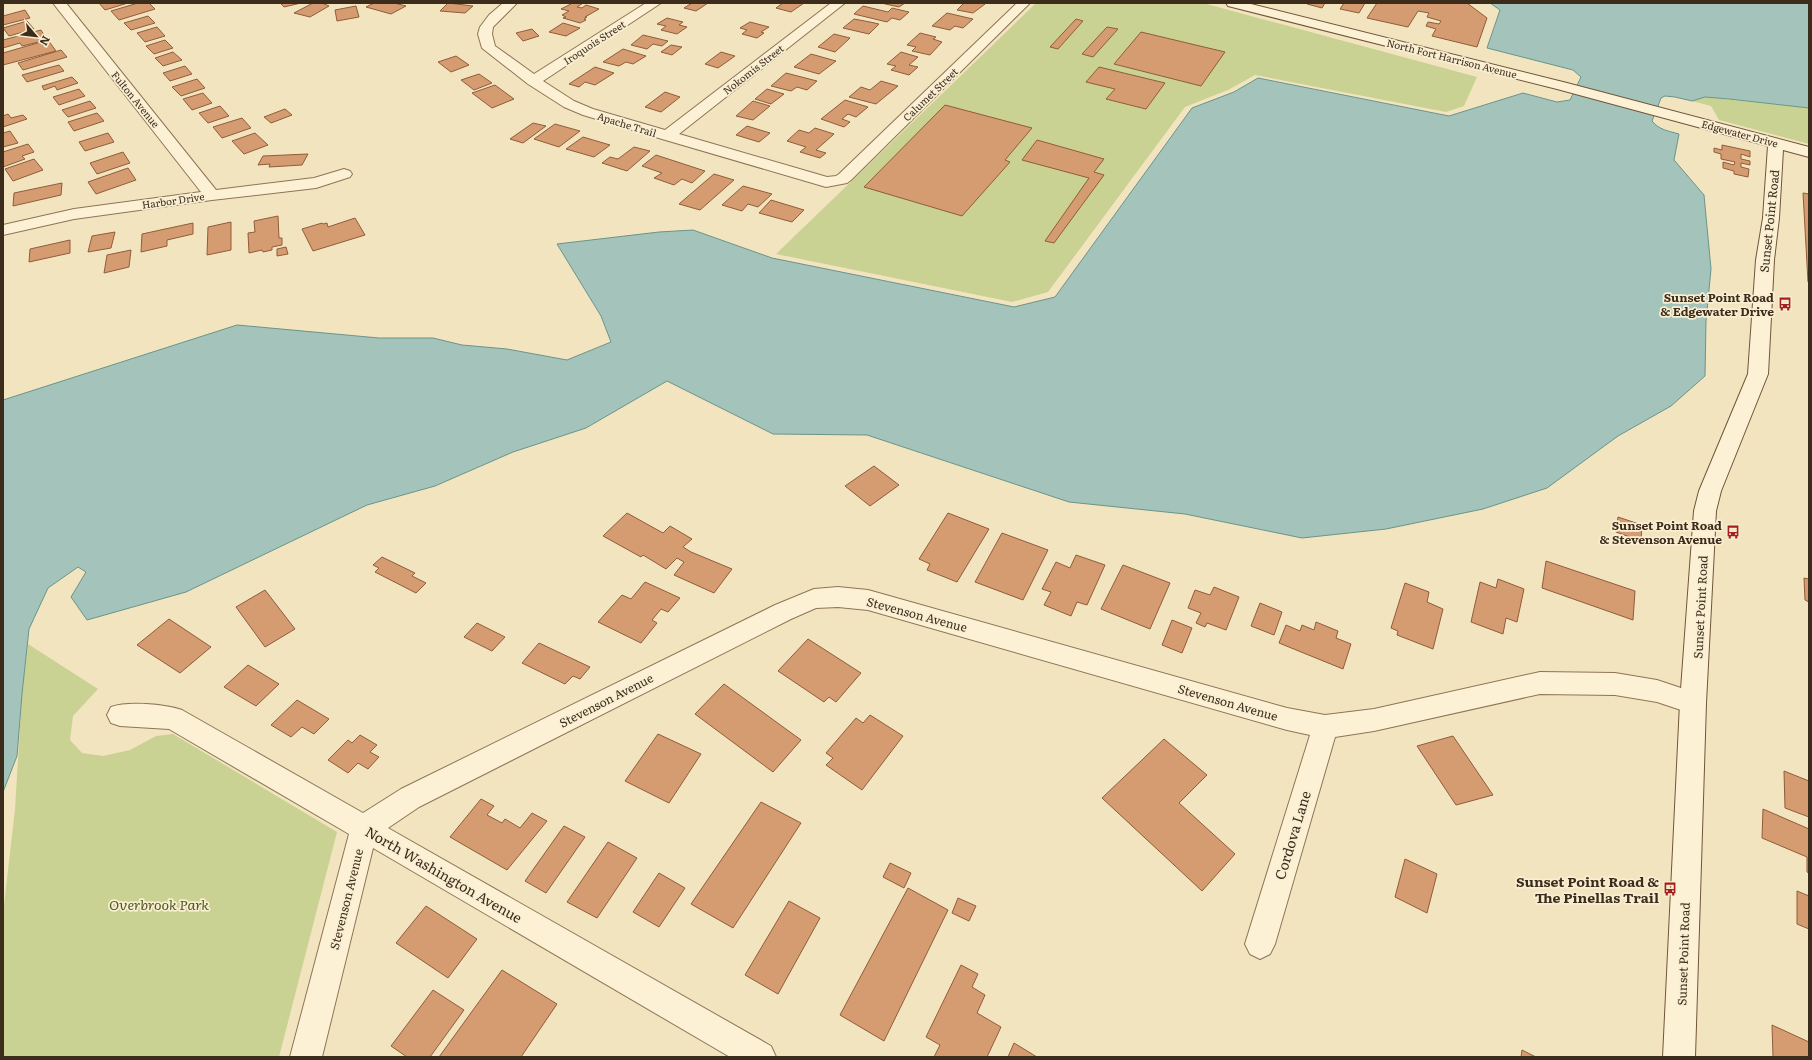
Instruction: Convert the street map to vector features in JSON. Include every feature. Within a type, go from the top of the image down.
[{"type":"street","name":"Fulton Avenue","points":[[59,3],[212,195]]},
{"type":"street","name":"Apache Trail","points":[[511,3],[494,18],[487,27],[485,34],[489,48],[533,81],[569,104],[588,112],[817,181],[834,182]]},
{"type":"street","name":"Iroquois Street","points":[[533,81],[655,3]]},
{"type":"street","name":"Nokomis Street","points":[[668,136],[840,3]]},
{"type":"street","name":"Calumet Street","points":[[834,182],[845,176],[1024,3]]},
{"type":"street","name":"North Fort Harrison Avenue","points":[[1232,3],[1672,114]]},
{"type":"street","name":"Edgewater Drive","points":[[1672,114],[1809,152]]},
{"type":"street","name":"Sunset Point Road","points":[[1679,1057],[1693,702],[1705,511],[1710,490],[1758,374],[1764,268],[1771,218],[1776,143]]},
{"type":"street","name":"Harbor Drive","points":[[3,230],[74,214],[212,195],[316,183],[344,174]]},
{"type":"street","name":"Stevenson Avenue","points":[[306,1057],[364,828],[410,798],[783,612],[814,599],[838,597],[868,600],[1287,719],[1325,727],[1374,720],[1540,683],[1615,684],[1658,691],[1693,702]]},
{"type":"street","name":"North Washington Avenue","points":[[120,715],[173,718],[760,1057]]},
{"type":"street","name":"Cordova Lane","points":[[1260,944],[1325,727]]},
{"type":"green space","points":[[1036,3],[1203,3],[1477,77],[1464,106],[1446,112],[1255,75],[1228,90],[1185,107],[1048,292],[1012,302],[776,254]]},
{"type":"green space","points":[[1705,97],[1809,108],[1809,144],[1719,120],[1711,106],[1692,101]]},
{"type":"green space","name":"Overbrook Park","points":[[28,644],[98,689],[73,716],[70,740],[82,753],[103,756],[130,750],[156,736],[173,734],[337,832],[279,1057],[3,1057],[3,914],[15,809],[22,694]]},
{"type":"water","points":[[1490,3],[1809,3],[1809,108],[1705,97],[1692,101],[1665,96],[1661,98],[1652,121],[1661,128],[1679,134],[1674,160],[1704,195],[1711,269],[1706,321],[1705,376],[1671,406],[1618,436],[1547,488],[1483,509],[1386,529],[1302,538],[1185,514],[1069,502],[867,435],[773,434],[667,381],[586,428],[513,452],[435,486],[367,505],[186,592],[87,620],[71,597],[86,572],[78,567],[48,588],[29,629],[17,756],[3,792],[3,400],[237,325],[379,338],[433,338],[462,345],[507,349],[567,360],[611,342],[601,316],[557,244],[659,232],[693,230],[772,258],[1014,307],[1055,297],[1192,108],[1234,92],[1258,78],[1449,116],[1523,93],[1557,102],[1570,100],[1581,77],[1573,70],[1487,48],[1500,10]]},
{"type":"building","points":[[99,3],[128,3],[105,10]]},
{"type":"building","points":[[138,3],[149,3],[155,9],[119,20],[111,11]]},
{"type":"building","points":[[280,3],[301,3],[284,7]]},
{"type":"building","points":[[313,3],[322,3],[329,6],[310,17],[294,13]]},
{"type":"building","points":[[374,3],[394,3],[406,6],[391,14],[366,7]]},
{"type":"building","points":[[448,3],[473,6],[465,13],[440,11]]},
{"type":"building","points":[[569,3],[583,3],[577,7],[582,8],[586,5],[599,9],[585,17],[587,17],[584,19],[586,20],[580,23],[563,18],[566,17],[562,15],[569,11],[561,9],[571,4]]},
{"type":"building","points":[[692,3],[708,3],[696,11],[684,8]]},
{"type":"building","points":[[783,3],[804,3],[791,12],[776,8]]},
{"type":"building","points":[[881,3],[905,3],[899,7]]},
{"type":"building","points":[[964,3],[985,4],[973,13],[957,10]]},
{"type":"building","points":[[1325,3],[1322,8],[1307,4]]},
{"type":"building","points":[[1344,3],[1365,3],[1359,13],[1340,9]]},
{"type":"building","points":[[1377,3],[1467,3],[1487,18],[1477,47],[1432,36],[1436,29],[1426,26],[1428,22],[1439,24],[1441,21],[1427,17],[1429,13],[1418,11],[1408,27],[1367,18]]},
{"type":"building","points":[[356,6],[359,17],[337,21],[335,10]]},
{"type":"building","points":[[863,6],[888,12],[892,8],[909,12],[900,20],[892,18],[887,22],[854,14]]},
{"type":"building","points":[[25,10],[30,18],[3,25],[3,16]]},
{"type":"building","points":[[947,13],[973,19],[963,28],[955,26],[950,30],[932,26]]},
{"type":"building","points":[[148,16],[155,23],[131,30],[124,23]]},
{"type":"building","points":[[667,18],[683,22],[679,25],[687,27],[677,34],[661,30],[666,26],[657,24]]},
{"type":"building","points":[[854,19],[879,24],[869,34],[843,28]]},
{"type":"building","points":[[1076,19],[1083,21],[1058,49],[1050,47]]},
{"type":"building","points":[[27,21],[34,29],[9,36],[3,28]]},
{"type":"building","points":[[750,22],[769,27],[761,32],[764,33],[757,38],[742,34],[747,30],[740,28]]},
{"type":"building","points":[[563,23],[580,28],[566,36],[549,32]]},
{"type":"building","points":[[157,27],[165,36],[145,42],[137,33]]},
{"type":"building","points":[[1107,27],[1118,29],[1093,57],[1082,54]]},
{"type":"building","points":[[532,29],[539,36],[523,41],[516,33]]},
{"type":"building","points":[[41,30],[47,40],[22,46],[20,43],[3,48],[3,40]]},
{"type":"building","points":[[1141,32],[1225,52],[1201,86],[1114,64]]},
{"type":"building","points":[[920,33],[936,37],[933,39],[942,42],[930,55],[912,51],[916,47],[907,45]]},
{"type":"building","points":[[834,34],[850,38],[835,52],[818,47]]},
{"type":"building","points":[[643,35],[668,41],[662,46],[653,44],[647,49],[631,45]]},
{"type":"building","points":[[48,40],[56,51],[3,65],[3,53]]},
{"type":"building","points":[[165,40],[173,48],[154,54],[146,46]]},
{"type":"building","points":[[671,45],[682,47],[672,55],[661,52]]},
{"type":"building","points":[[623,49],[646,56],[633,64],[626,62],[619,66],[603,62]]},
{"type":"building","points":[[61,50],[67,57],[23,70],[18,63]]},
{"type":"building","points":[[173,52],[182,60],[163,66],[155,58]]},
{"type":"building","points":[[721,52],[735,56],[718,68],[705,64]]},
{"type":"building","points":[[901,52],[918,57],[909,65],[918,67],[909,75],[891,70],[896,66],[887,64]]},
{"type":"building","points":[[811,54],[836,61],[819,74],[794,67]]},
{"type":"building","points":[[456,56],[469,65],[451,72],[438,62]]},
{"type":"building","points":[[59,65],[64,71],[27,82],[22,75]]},
{"type":"building","points":[[185,66],[192,74],[170,81],[163,73]]},
{"type":"building","points":[[595,67],[614,73],[595,85],[585,82],[579,87],[569,84]]},
{"type":"building","points":[[1099,67],[1165,83],[1146,109],[1106,99],[1115,89],[1086,82]]},
{"type":"building","points":[[786,73],[817,81],[807,90],[797,87],[791,91],[771,86]]},
{"type":"building","points":[[479,74],[492,83],[474,90],[461,80]]},
{"type":"building","points":[[72,77],[78,83],[57,90],[55,86],[44,90],[42,86]]},
{"type":"building","points":[[197,79],[205,88],[181,96],[172,87]]},
{"type":"building","points":[[881,81],[898,86],[876,104],[849,97],[861,87],[870,90]]},
{"type":"building","points":[[495,85],[514,99],[492,108],[472,93]]},
{"type":"building","points":[[79,89],[85,96],[59,105],[53,97]]},
{"type":"building","points":[[767,89],[784,94],[771,104],[755,99]]},
{"type":"building","points":[[665,92],[680,97],[661,112],[645,107]]},
{"type":"building","points":[[203,93],[212,103],[192,110],[183,99]]},
{"type":"building","points":[[845,100],[868,107],[856,117],[848,114],[842,119],[850,122],[844,127],[821,119]]},
{"type":"building","points":[[90,101],[96,108],[68,117],[62,110]]},
{"type":"building","points":[[753,101],[770,106],[753,120],[736,116]]},
{"type":"building","points":[[945,105],[1032,128],[1005,160],[1010,162],[962,216],[864,187]]},
{"type":"building","points":[[220,106],[229,116],[208,123],[199,113]]},
{"type":"building","points":[[285,109],[292,115],[271,123],[264,117]]},
{"type":"building","points":[[97,113],[104,121],[74,131],[68,122]]},
{"type":"building","points":[[8,114],[11,118],[23,115],[27,119],[3,127],[3,116]]},
{"type":"building","points":[[242,118],[251,128],[222,138],[213,127]]},
{"type":"building","points":[[533,123],[546,126],[523,143],[510,139]]},
{"type":"building","points":[[555,124],[580,131],[559,147],[534,139]]},
{"type":"building","points":[[747,126],[770,133],[759,142],[736,135]]},
{"type":"building","points":[[815,128],[834,134],[816,150],[826,153],[820,158],[800,152],[806,147],[787,141],[799,130],[809,133]]},
{"type":"building","points":[[10,131],[18,143],[3,147],[3,133]]},
{"type":"building","points":[[108,133],[114,142],[85,151],[79,142]]},
{"type":"building","points":[[255,133],[268,145],[244,154],[232,141]]},
{"type":"building","points":[[583,137],[610,145],[594,157],[566,149]]},
{"type":"building","points":[[1037,140],[1104,159],[1094,172],[1104,175],[1054,243],[1045,241],[1089,178],[1022,160]]},
{"type":"building","points":[[28,144],[34,152],[22,156],[25,159],[3,167],[3,152]]},
{"type":"building","points":[[1722,145],[1750,151],[1750,157],[1741,154],[1741,159],[1750,161],[1750,165],[1741,163],[1741,167],[1749,169],[1748,177],[1734,174],[1734,171],[1723,168],[1723,162],[1734,165],[1735,162],[1721,159],[1721,154],[1714,152],[1714,148],[1722,150]]},
{"type":"building","points":[[634,147],[650,151],[627,171],[602,163],[610,157],[618,159]]},
{"type":"building","points":[[123,152],[130,163],[97,174],[90,163]]},
{"type":"building","points":[[308,154],[302,165],[269,167],[270,164],[258,165],[263,156]]},
{"type":"building","points":[[656,155],[705,171],[692,183],[682,179],[674,185],[654,178],[662,173],[642,166]]},
{"type":"building","points":[[34,159],[43,170],[13,181],[5,169]]},
{"type":"building","points":[[128,168],[136,180],[96,194],[88,182]]},
{"type":"building","points":[[714,174],[734,180],[700,210],[679,204]]},
{"type":"building","points":[[62,183],[61,195],[13,206],[14,193]]},
{"type":"building","points":[[743,186],[772,194],[758,207],[748,204],[742,211],[722,205]]},
{"type":"building","points":[[1803,193],[1809,194],[1809,282],[1808,282]]},
{"type":"building","points":[[771,200],[804,210],[792,222],[759,213]]},
{"type":"building","points":[[278,216],[279,238],[282,238],[282,245],[272,247],[272,250],[263,252],[262,250],[249,253],[248,233],[255,232],[254,221]]},
{"type":"building","points":[[355,218],[365,235],[313,251],[302,229],[322,223],[327,223],[328,227]]},
{"type":"building","points":[[231,222],[231,250],[207,255],[208,227]]},
{"type":"building","points":[[193,223],[193,234],[167,240],[167,246],[141,252],[142,234]]},
{"type":"building","points":[[115,232],[111,248],[88,252],[92,236]]},
{"type":"building","points":[[70,240],[70,253],[29,262],[30,249]]},
{"type":"building","points":[[286,247],[288,254],[277,256],[277,249]]},
{"type":"building","points":[[131,250],[129,267],[104,273],[107,255]]},
{"type":"building","points":[[874,466],[899,485],[870,506],[845,486]]},
{"type":"building","points":[[627,513],[663,533],[670,526],[692,539],[683,547],[691,552],[732,569],[714,593],[674,575],[684,562],[677,558],[666,569],[643,555],[641,557],[603,536]]},
{"type":"building","points":[[948,513],[989,529],[957,582],[927,570],[930,564],[919,559]]},
{"type":"building","points":[[1618,517],[1642,525],[1641,541],[1616,532]]},
{"type":"building","points":[[1002,533],[1048,550],[1023,600],[975,582]]},
{"type":"building","points":[[1076,555],[1105,565],[1087,605],[1077,602],[1071,616],[1044,605],[1051,592],[1042,589],[1056,562],[1070,568]]},
{"type":"building","points":[[382,557],[415,573],[412,576],[426,583],[416,593],[375,572],[379,568],[373,565]]},
{"type":"building","points":[[1546,561],[1635,591],[1633,620],[1542,588]]},
{"type":"building","points":[[1123,565],[1170,583],[1150,629],[1101,609]]},
{"type":"building","points":[[1804,578],[1809,579],[1809,602],[1805,600]]},
{"type":"building","points":[[1498,579],[1524,589],[1517,622],[1506,618],[1503,634],[1471,622],[1480,582],[1496,588]]},
{"type":"building","points":[[645,582],[680,598],[668,612],[661,609],[652,620],[657,623],[641,643],[598,622],[622,595],[631,599]]},
{"type":"building","points":[[1405,583],[1429,592],[1427,602],[1443,609],[1433,649],[1397,635],[1398,631],[1391,628]]},
{"type":"building","points":[[1214,587],[1239,597],[1226,630],[1207,623],[1205,627],[1196,623],[1201,613],[1188,608],[1195,590],[1210,595]]},
{"type":"building","points":[[265,590],[295,629],[265,647],[236,607]]},
{"type":"building","points":[[1260,603],[1282,612],[1274,635],[1251,626]]},
{"type":"building","points":[[169,619],[211,647],[180,673],[137,645]]},
{"type":"building","points":[[1172,620],[1192,628],[1182,653],[1162,645]]},
{"type":"building","points":[[1316,622],[1338,631],[1336,638],[1351,644],[1343,669],[1279,643],[1286,625],[1300,631],[1302,625],[1314,630]]},
{"type":"building","points":[[477,623],[505,637],[492,651],[464,637]]},
{"type":"building","points":[[808,639],[861,673],[836,702],[829,697],[824,702],[778,671]]},
{"type":"building","points":[[539,643],[590,667],[580,679],[573,676],[565,684],[522,663]]},
{"type":"building","points":[[248,665],[279,684],[256,706],[224,687]]},
{"type":"building","points":[[724,684],[801,740],[773,772],[695,714]]},
{"type":"building","points":[[297,700],[329,719],[314,734],[302,727],[291,737],[271,725]]},
{"type":"building","points":[[870,715],[903,736],[862,790],[826,765],[833,758],[826,753],[856,718],[863,723]]},
{"type":"building","points":[[658,734],[701,754],[669,803],[625,781]]},
{"type":"building","points":[[360,735],[377,745],[370,752],[379,757],[368,769],[358,763],[348,773],[328,760],[348,740],[352,743]]},
{"type":"building","points":[[1453,736],[1493,795],[1456,805],[1417,746]]},
{"type":"building","points":[[1164,739],[1207,775],[1179,803],[1235,854],[1202,891],[1102,798]]},
{"type":"building","points":[[1784,771],[1809,781],[1809,817],[1785,808]]},
{"type":"building","points":[[481,799],[494,806],[487,815],[502,823],[505,819],[520,828],[532,813],[547,821],[507,870],[450,837]]},
{"type":"building","points":[[761,802],[801,823],[733,928],[691,904]]},
{"type":"building","points":[[1763,809],[1809,829],[1809,873],[1807,872],[1807,857],[1762,838]]},
{"type":"building","points":[[564,826],[585,837],[546,893],[525,881]]},
{"type":"building","points":[[608,842],[637,858],[597,918],[567,902]]},
{"type":"building","points":[[1405,859],[1437,874],[1427,913],[1395,897]]},
{"type":"building","points":[[890,863],[911,873],[904,888],[883,877]]},
{"type":"building","points":[[659,873],[685,888],[659,927],[633,912]]},
{"type":"building","points":[[908,888],[948,910],[884,1041],[840,1015]]},
{"type":"building","points":[[1797,891],[1809,896],[1809,929],[1797,924]]},
{"type":"building","points":[[958,898],[976,906],[969,921],[952,913]]},
{"type":"building","points":[[789,901],[820,918],[778,994],[745,975]]},
{"type":"building","points":[[426,906],[477,939],[448,978],[396,943]]},
{"type":"building","points":[[961,965],[978,974],[972,987],[985,995],[977,1013],[1001,1027],[987,1057],[934,1057],[940,1045],[926,1037]]},
{"type":"building","points":[[502,970],[557,1004],[521,1057],[439,1057]]},
{"type":"building","points":[[433,990],[464,1010],[430,1057],[407,1057],[391,1046]]},
{"type":"building","points":[[1772,1025],[1809,1042],[1809,1057],[1773,1057]]},
{"type":"building","points":[[1014,1043],[1037,1057],[1008,1057]]},
{"type":"building","points":[[1522,1050],[1536,1057],[1521,1057]]},
{"type":"place","name":"Sunset Point Road & Edgewater Drive","points":[[1785,304]]},
{"type":"place","name":"Sunset Point Road & Stevenson Avenue","points":[[1733,532]]},
{"type":"place","name":"Sunset Point Road & The Pinellas Trail","points":[[1670,889]]}]
